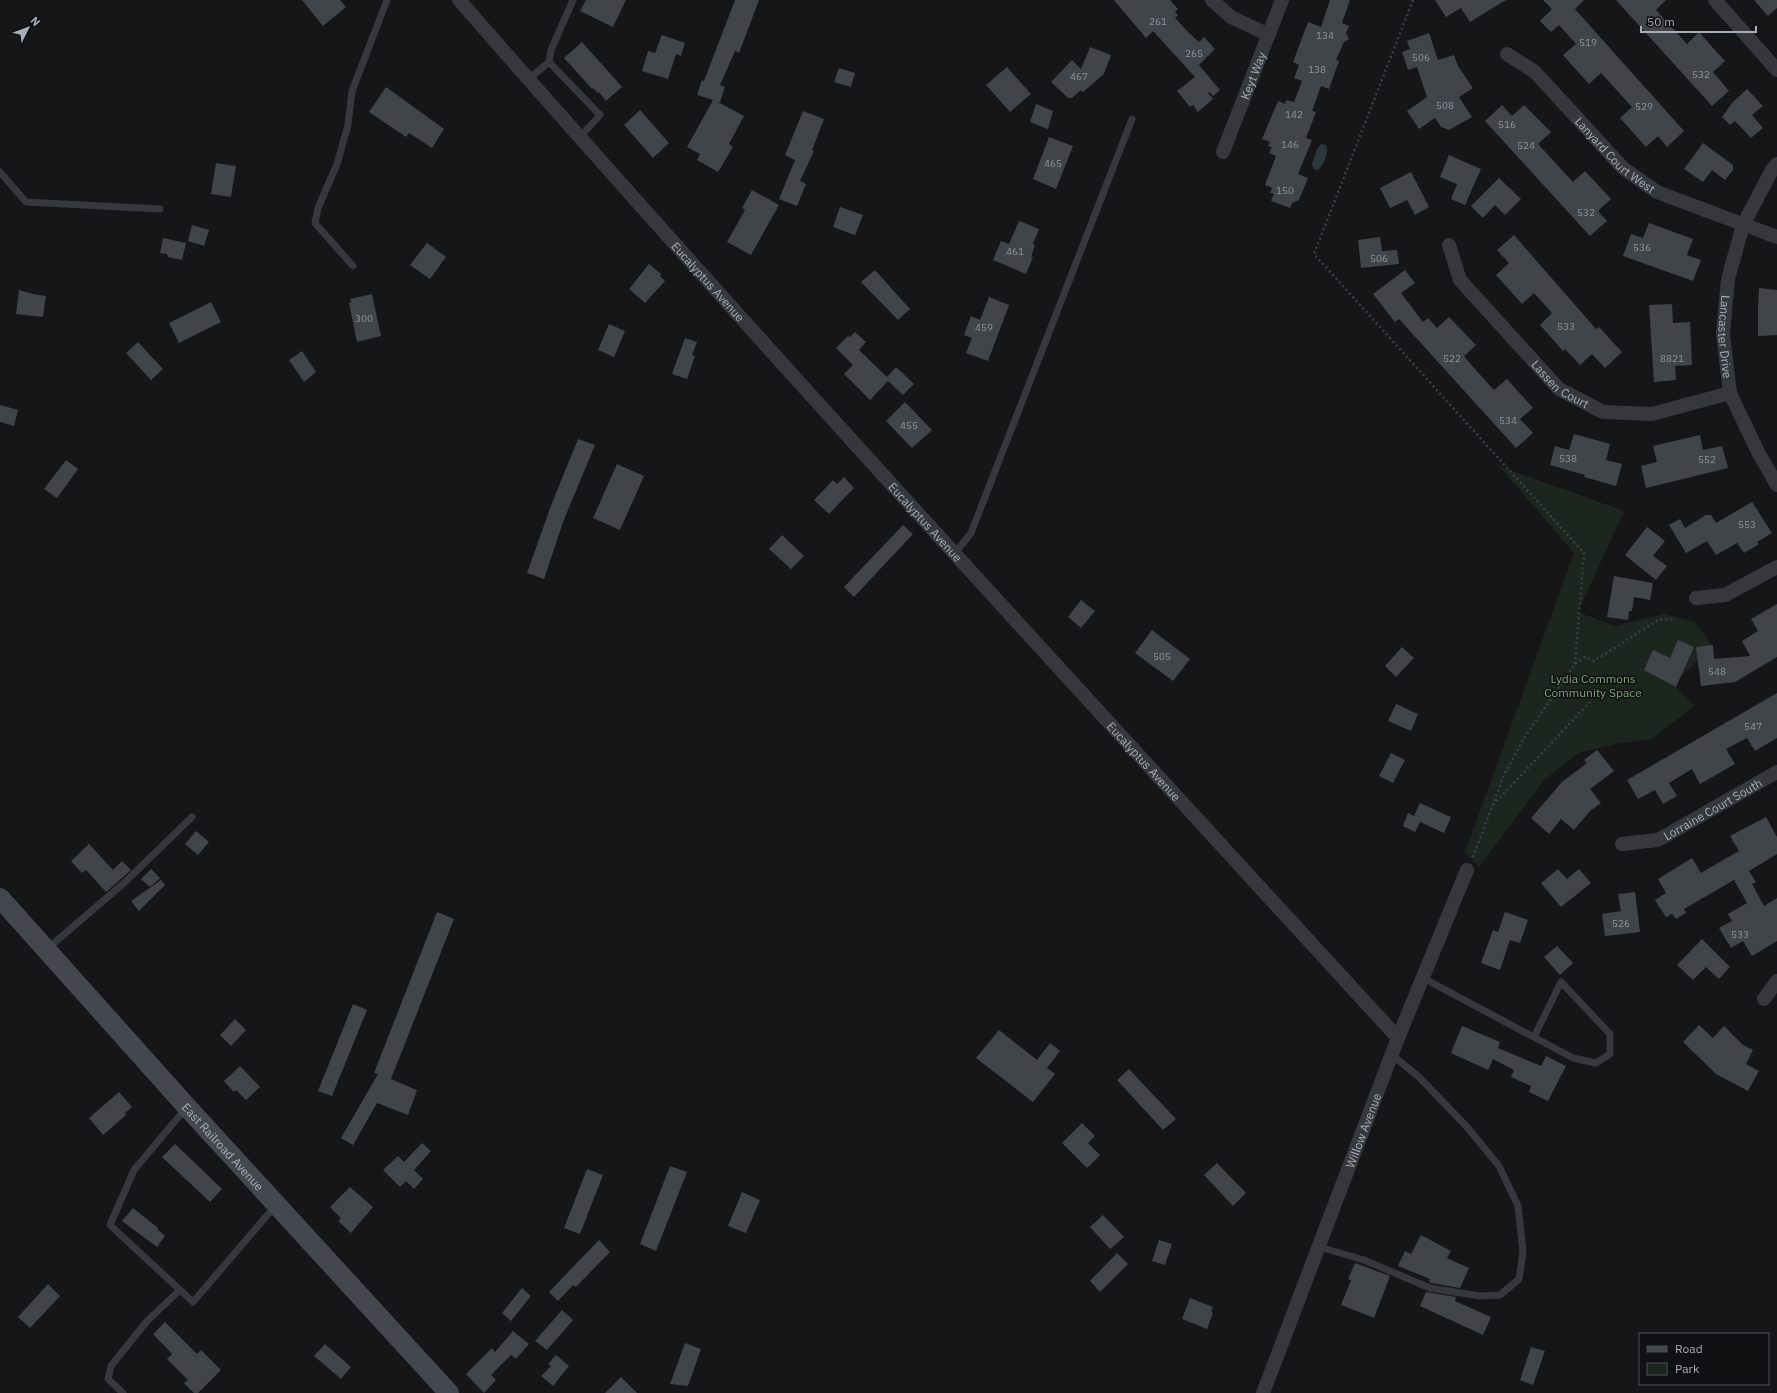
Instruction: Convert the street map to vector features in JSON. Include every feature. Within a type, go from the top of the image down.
[{"type":"street","name":"Eucalyptus Avenue","points":[[459,0],[580,137],[955,553],[1398,1038]]},
{"type":"street","points":[[1212,0],[1231,17],[1269,35]]},
{"type":"street","name":"Keyt Way","points":[[1223,152],[1282,0]]},
{"type":"street","points":[[1715,0],[1777,70]]},
{"type":"street","name":"Lanyard Court West","points":[[1507,54],[1535,72],[1623,168],[1657,192],[1777,237]]},
{"type":"street","name":"Lancaster Drive","points":[[1777,164],[1772,170],[1743,224],[1728,279],[1723,334],[1730,393],[1758,452],[1777,486]]},
{"type":"street","name":"Lassen Court","points":[[1448,245],[1460,280],[1559,389],[1590,406],[1603,412],[1652,414],[1730,393]]},
{"type":"street","points":[[1696,598],[1725,595],[1777,567]]},
{"type":"street","name":"Lorraine Court South","points":[[1622,844],[1658,840],[1777,772]]},
{"type":"street","name":"Willow Avenue","points":[[1263,1393],[1398,1038],[1467,870]]},
{"type":"street","name":"East Railroad Avenue","points":[[0,898],[187,1107],[448,1393]]},
{"type":"street","points":[[1764,999],[1777,982]]},
{"type":"lane","points":[[353,266],[315,223],[318,208],[337,164],[348,126],[352,91],[387,0]]},
{"type":"lane","points":[[528,79],[549,62],[551,50],[573,0]]},
{"type":"lane","points":[[549,62],[600,115],[580,137]]},
{"type":"lane","points":[[955,553],[972,533],[1132,119]]},
{"type":"lane","points":[[0,172],[26,202],[160,209]]},
{"type":"lane","points":[[46,949],[124,883],[192,817]]},
{"type":"lane","points":[[1423,978],[1573,1058],[1596,1063],[1610,1054],[1610,1034],[1561,982],[1534,1037]]},
{"type":"lane","points":[[1319,1247],[1364,1260],[1430,1288],[1480,1296],[1500,1295],[1519,1279],[1523,1252],[1518,1206],[1499,1166],[1467,1128],[1419,1077],[1392,1055]]},
{"type":"lane","points":[[187,1107],[134,1170],[110,1225],[193,1302],[276,1205]]},
{"type":"lane","points":[[123,1393],[108,1379],[111,1366],[147,1321],[180,1290]]},
{"type":"path","points":[[1413,0],[1314,254],[1584,553],[1575,664]]},
{"type":"path","points":[[1467,870],[1504,775],[1524,738],[1575,664],[1584,657],[1594,661],[1658,620],[1674,619]]},
{"type":"path","points":[[1492,807],[1590,702]]},
{"type":"green space","name":"Lydia Commons Community Space","points":[[1499,466],[1624,511],[1578,612],[1614,626],[1665,614],[1695,622],[1713,647],[1672,684],[1694,706],[1652,739],[1619,743],[1578,753],[1544,780],[1479,867],[1465,852],[1574,553]]},
{"type":"shaded area","points":[[1321,144],[1326,145],[1327,151],[1324,163],[1317,170],[1314,169],[1312,164],[1316,151]]},
{"type":"building","points":[[302,0],[340,0],[346,7],[323,26]]},
{"type":"building","points":[[586,0],[626,0],[613,27],[580,11]]},
{"type":"building","points":[[735,0],[759,0],[739,53],[735,51],[720,85],[725,87],[720,102],[718,102],[744,116],[729,144],[733,147],[718,172],[697,160],[700,154],[687,147],[713,100],[697,95],[702,80],[704,81]]},
{"type":"building","points":[[1114,0],[1170,0],[1178,9],[1175,12],[1178,15],[1175,18],[1199,42],[1204,37],[1215,49],[1199,65],[1220,90],[1213,96],[1209,92],[1208,93],[1213,99],[1198,112],[1193,105],[1190,107],[1177,91],[1195,77],[1153,31],[1146,38]]},
{"type":"building","points":[[1330,0],[1350,0],[1342,23],[1349,26],[1346,33],[1349,39],[1344,42],[1336,60],[1339,61],[1329,89],[1321,86],[1312,111],[1316,112],[1306,138],[1312,140],[1298,174],[1308,178],[1299,200],[1292,203],[1290,208],[1271,201],[1274,194],[1270,193],[1272,188],[1265,185],[1276,156],[1269,153],[1272,147],[1268,146],[1270,142],[1262,139],[1278,101],[1285,104],[1286,100],[1294,102],[1302,81],[1294,78],[1299,65],[1293,62],[1308,22],[1321,27]]},
{"type":"building","points":[[1435,0],[1506,0],[1470,22],[1461,8],[1446,17]]},
{"type":"building","points":[[1543,0],[1584,0],[1575,9],[1684,131],[1667,147],[1658,136],[1646,147],[1620,118],[1632,107],[1601,73],[1589,84],[1563,55],[1576,44],[1559,25],[1551,32],[1540,21],[1552,9]]},
{"type":"building","points":[[1616,0],[1666,0],[1656,10],[1687,44],[1699,32],[1725,61],[1713,72],[1729,91],[1712,106]]},
{"type":"building","points":[[1754,0],[1777,0],[1777,8],[1768,16]]},
{"type":"building","points":[[1429,33],[1438,60],[1454,55],[1458,66],[1473,88],[1459,97],[1472,117],[1449,130],[1441,127],[1435,118],[1419,129],[1407,111],[1427,97],[1417,67],[1408,70],[1402,52],[1410,49],[1407,41]]},
{"type":"building","points":[[662,35],[685,43],[681,56],[676,54],[668,79],[642,71],[648,51],[655,53]]},
{"type":"building","points":[[582,42],[622,87],[606,101],[599,92],[598,93],[593,88],[592,89],[564,58]]},
{"type":"building","points":[[1090,47],[1111,55],[1104,74],[1083,92],[1081,90],[1072,98],[1068,98],[1051,82],[1072,60],[1081,69]]},
{"type":"building","points":[[1007,67],[1031,94],[1010,112],[986,85]]},
{"type":"building","points":[[839,68],[855,73],[851,87],[834,82]]},
{"type":"building","points":[[386,87],[444,129],[432,148],[409,133],[406,137],[369,112]]},
{"type":"building","points":[[1747,89],[1763,106],[1752,115],[1763,128],[1751,138],[1735,121],[1730,125],[1722,117],[1732,103]]},
{"type":"building","points":[[1036,104],[1053,111],[1048,129],[1030,122]]},
{"type":"building","points":[[1502,105],[1512,116],[1524,105],[1551,132],[1538,144],[1573,182],[1585,171],[1611,199],[1598,211],[1607,221],[1590,236],[1485,121]]},
{"type":"building","points":[[640,110],[669,143],[653,158],[624,125]]},
{"type":"building","points":[[803,111],[824,119],[812,150],[814,151],[800,181],[806,184],[797,206],[779,199],[795,160],[785,155]]},
{"type":"building","points":[[1049,137],[1073,146],[1056,189],[1033,179]]},
{"type":"building","points":[[1703,143],[1733,165],[1733,170],[1725,180],[1712,170],[1703,182],[1684,169]]},
{"type":"building","points":[[1449,155],[1481,169],[1465,205],[1451,199],[1457,184],[1440,177]]},
{"type":"building","points":[[216,163],[236,166],[231,197],[211,194]]},
{"type":"building","points":[[1411,172],[1429,207],[1415,215],[1407,200],[1390,208],[1380,188]]},
{"type":"building","points":[[1499,178],[1521,199],[1505,215],[1495,205],[1483,218],[1471,206]]},
{"type":"building","points":[[752,190],[779,205],[751,255],[727,242],[745,210],[742,208]]},
{"type":"building","points":[[840,207],[863,215],[855,235],[833,227]]},
{"type":"building","points":[[1019,221],[1039,229],[1033,244],[1035,245],[1031,257],[1033,257],[1026,274],[993,260],[1001,241],[1009,244]]},
{"type":"building","points":[[1649,223],[1693,239],[1687,255],[1701,260],[1693,281],[1623,256],[1631,234],[1643,238]]},
{"type":"building","points":[[192,225],[209,230],[204,246],[188,241]]},
{"type":"building","points":[[1514,235],[1596,329],[1599,327],[1622,352],[1605,368],[1592,354],[1580,365],[1565,349],[1563,351],[1540,325],[1552,313],[1534,293],[1522,304],[1496,275],[1509,263],[1497,250]]},
{"type":"building","points":[[1380,237],[1382,251],[1397,250],[1399,264],[1361,268],[1358,240]]},
{"type":"building","points":[[163,238],[186,243],[182,260],[168,257],[167,254],[160,253]]},
{"type":"building","points":[[427,243],[446,257],[430,279],[410,265]]},
{"type":"building","points":[[649,264],[661,274],[660,276],[665,281],[645,303],[629,289]]},
{"type":"building","points":[[875,270],[910,309],[898,320],[861,282]]},
{"type":"building","points":[[1405,270],[1415,283],[1401,293],[1423,322],[1428,318],[1437,328],[1449,317],[1476,345],[1464,356],[1494,390],[1507,379],[1533,408],[1520,419],[1533,433],[1516,448],[1399,319],[1395,322],[1373,294]]},
{"type":"building","points":[[1759,288],[1777,290],[1777,335],[1758,336]]},
{"type":"building","points":[[19,290],[46,296],[43,317],[16,314]]},
{"type":"building","points":[[372,294],[381,336],[357,342],[349,303],[351,302],[350,299]]},
{"type":"building","points":[[989,297],[1009,305],[988,361],[966,353],[972,338],[964,335],[971,316],[980,320]]},
{"type":"building","points":[[211,302],[221,322],[179,343],[169,323]]},
{"type":"building","points":[[1672,304],[1673,323],[1690,322],[1692,365],[1675,366],[1676,380],[1654,382],[1649,305]]},
{"type":"building","points":[[609,324],[625,331],[614,357],[598,350]]},
{"type":"building","points":[[855,332],[866,342],[859,350],[887,377],[896,367],[914,384],[903,395],[888,381],[870,400],[844,374],[853,365],[836,348],[848,336],[850,337]]},
{"type":"building","points":[[685,338],[697,342],[692,355],[695,356],[687,379],[672,374]]},
{"type":"building","points":[[138,342],[163,369],[151,380],[126,353]]},
{"type":"building","points":[[302,351],[316,372],[304,382],[289,360]]},
{"type":"building","points":[[905,402],[932,430],[912,448],[886,421]]},
{"type":"building","points":[[0,405],[18,410],[14,426],[0,422]]},
{"type":"building","points":[[1574,434],[1610,444],[1606,460],[1622,464],[1616,486],[1550,465],[1555,446],[1569,450]]},
{"type":"building","points":[[1700,435],[1703,450],[1722,446],[1728,468],[1646,488],[1641,466],[1657,462],[1653,446]]},
{"type":"building","points":[[578,439],[595,445],[563,522],[544,579],[527,573],[552,503]]},
{"type":"building","points":[[66,460],[78,469],[57,498],[44,489]]},
{"type":"building","points":[[617,464],[644,476],[620,530],[593,518]]},
{"type":"building","points":[[844,477],[854,488],[829,514],[814,500],[833,480],[837,484]]},
{"type":"building","points":[[1752,502],[1772,533],[1757,542],[1759,544],[1744,553],[1737,543],[1716,555],[1707,541],[1686,553],[1669,525],[1680,519],[1685,528],[1706,515],[1711,515],[1716,523]]},
{"type":"building","points":[[903,525],[913,534],[854,597],[844,587]]},
{"type":"building","points":[[1647,527],[1665,541],[1653,556],[1667,566],[1656,580],[1625,555]]},
{"type":"building","points":[[782,535],[804,556],[791,569],[769,549]]},
{"type":"building","points":[[1614,576],[1653,583],[1650,600],[1634,597],[1632,611],[1629,611],[1628,620],[1607,617]]},
{"type":"building","points":[[1081,600],[1095,611],[1081,628],[1068,617]]},
{"type":"building","points":[[1777,604],[1777,657],[1735,682],[1701,686],[1696,647],[1713,645],[1714,659],[1750,656],[1742,641],[1758,631],[1751,619]]},
{"type":"building","points":[[1152,630],[1190,659],[1173,681],[1135,653]]},
{"type":"building","points":[[1678,640],[1694,647],[1676,687],[1644,670],[1653,650],[1670,658]]},
{"type":"building","points":[[1402,647],[1414,658],[1396,677],[1385,666]]},
{"type":"building","points":[[1777,693],[1777,738],[1755,751],[1747,738],[1726,749],[1735,764],[1700,784],[1692,769],[1669,783],[1677,796],[1663,804],[1655,790],[1638,799],[1627,780]]},
{"type":"building","points":[[1396,704],[1418,714],[1411,731],[1388,721]]},
{"type":"building","points":[[1597,750],[1614,771],[1590,789],[1601,803],[1590,811],[1574,830],[1561,819],[1549,834],[1531,818],[1562,782],[1587,763],[1584,760]]},
{"type":"building","points":[[1391,753],[1405,760],[1393,783],[1379,776]]},
{"type":"building","points":[[1420,803],[1451,817],[1444,833],[1420,822],[1415,832],[1403,826],[1408,813],[1414,816]]},
{"type":"building","points":[[1766,817],[1777,837],[1777,854],[1749,871],[1756,882],[1752,884],[1764,906],[1777,898],[1777,941],[1752,956],[1743,941],[1731,948],[1719,928],[1732,921],[1728,914],[1747,903],[1734,880],[1684,909],[1686,913],[1676,919],[1672,914],[1666,917],[1655,900],[1666,893],[1658,879],[1692,858],[1701,873],[1739,851],[1730,836]]},
{"type":"building","points":[[196,831],[209,842],[198,855],[185,844]]},
{"type":"building","points":[[89,844],[113,870],[122,861],[131,870],[106,892],[86,870],[82,873],[71,861]]},
{"type":"building","points":[[151,869],[160,878],[150,887],[141,879]]},
{"type":"building","points":[[1558,869],[1567,879],[1579,869],[1591,883],[1561,907],[1541,883]]},
{"type":"building","points":[[161,880],[165,885],[139,911],[131,901]]},
{"type":"building","points":[[1635,892],[1640,932],[1605,936],[1602,914],[1621,911],[1618,894]]},
{"type":"building","points":[[437,912],[454,919],[391,1079],[417,1090],[408,1115],[377,1103],[353,1145],[341,1138],[378,1074],[374,1073]]},
{"type":"building","points":[[1505,912],[1528,920],[1520,943],[1510,940],[1500,970],[1481,963],[1493,930],[1498,932]]},
{"type":"building","points":[[1702,939],[1730,967],[1719,979],[1706,967],[1693,980],[1677,965]]},
{"type":"building","points":[[1557,946],[1573,963],[1560,975],[1544,957]]},
{"type":"building","points":[[353,1004],[367,1010],[332,1096],[318,1091]]},
{"type":"building","points":[[235,1019],[246,1030],[231,1046],[220,1035]]},
{"type":"building","points":[[1699,1025],[1713,1038],[1724,1026],[1743,1045],[1753,1050],[1746,1064],[1759,1071],[1748,1091],[1716,1074],[1683,1042]]},
{"type":"building","points":[[1462,1026],[1500,1042],[1498,1048],[1541,1066],[1546,1056],[1566,1066],[1548,1101],[1529,1092],[1531,1086],[1511,1077],[1514,1070],[1493,1059],[1488,1070],[1451,1053]]},
{"type":"building","points":[[999,1030],[1037,1060],[1050,1043],[1060,1051],[1047,1068],[1055,1074],[1033,1102],[976,1058]]},
{"type":"building","points":[[240,1066],[260,1087],[246,1100],[236,1090],[234,1092],[224,1081]]},
{"type":"building","points":[[1129,1069],[1176,1119],[1163,1130],[1117,1080]]},
{"type":"building","points":[[119,1092],[132,1107],[125,1113],[126,1115],[103,1135],[89,1118]]},
{"type":"building","points":[[1082,1123],[1095,1136],[1088,1143],[1100,1155],[1087,1168],[1062,1143]]},
{"type":"building","points":[[422,1143],[431,1151],[414,1170],[423,1179],[414,1189],[406,1181],[400,1187],[383,1170],[398,1156],[404,1162]]},
{"type":"building","points":[[175,1144],[222,1189],[210,1202],[162,1157]]},
{"type":"building","points":[[1217,1163],[1246,1193],[1233,1206],[1204,1175]]},
{"type":"building","points":[[670,1166],[687,1172],[656,1251],[640,1244]]},
{"type":"building","points":[[587,1169],[603,1175],[580,1234],[564,1228]]},
{"type":"building","points":[[350,1187],[373,1207],[351,1233],[338,1221],[341,1218],[330,1207]]},
{"type":"building","points":[[742,1192],[760,1200],[746,1233],[728,1226]]},
{"type":"building","points":[[133,1208],[158,1228],[157,1229],[165,1236],[157,1247],[122,1221]]},
{"type":"building","points":[[1103,1215],[1124,1237],[1110,1249],[1090,1227]]},
{"type":"building","points":[[1421,1235],[1451,1251],[1447,1258],[1469,1268],[1460,1288],[1431,1283],[1429,1282],[1430,1279],[1398,1266],[1405,1251],[1411,1254]]},
{"type":"building","points":[[599,1240],[610,1252],[576,1287],[573,1285],[558,1301],[549,1292]]},
{"type":"building","points":[[1159,1240],[1172,1244],[1165,1265],[1152,1261]]},
{"type":"building","points":[[1117,1253],[1128,1264],[1100,1292],[1090,1281]]},
{"type":"building","points":[[1355,1263],[1390,1276],[1374,1318],[1341,1305],[1351,1280],[1348,1279]]},
{"type":"building","points":[[48,1284],[60,1296],[30,1328],[18,1317]]},
{"type":"building","points":[[522,1288],[531,1296],[511,1321],[502,1313]]},
{"type":"building","points":[[1426,1292],[1456,1297],[1455,1301],[1491,1317],[1483,1335],[1420,1306]]},
{"type":"building","points":[[1190,1298],[1213,1307],[1211,1312],[1213,1313],[1207,1329],[1182,1319]]},
{"type":"building","points":[[562,1310],[573,1320],[547,1350],[535,1341]]},
{"type":"building","points":[[165,1322],[197,1354],[201,1350],[221,1370],[198,1393],[194,1393],[184,1383],[188,1380],[167,1359],[172,1354],[153,1334]]},
{"type":"building","points":[[513,1331],[529,1344],[516,1359],[511,1355],[491,1375],[496,1380],[484,1393],[466,1374],[492,1348],[495,1352]]},
{"type":"building","points":[[685,1343],[701,1349],[688,1386],[670,1384]]},
{"type":"building","points":[[325,1344],[351,1367],[341,1379],[314,1356]]},
{"type":"building","points":[[1531,1347],[1545,1351],[1533,1385],[1520,1380]]},
{"type":"building","points":[[556,1355],[569,1366],[553,1386],[541,1376],[551,1366],[548,1364]]},
{"type":"building","points":[[621,1377],[637,1393],[605,1393]]}]
